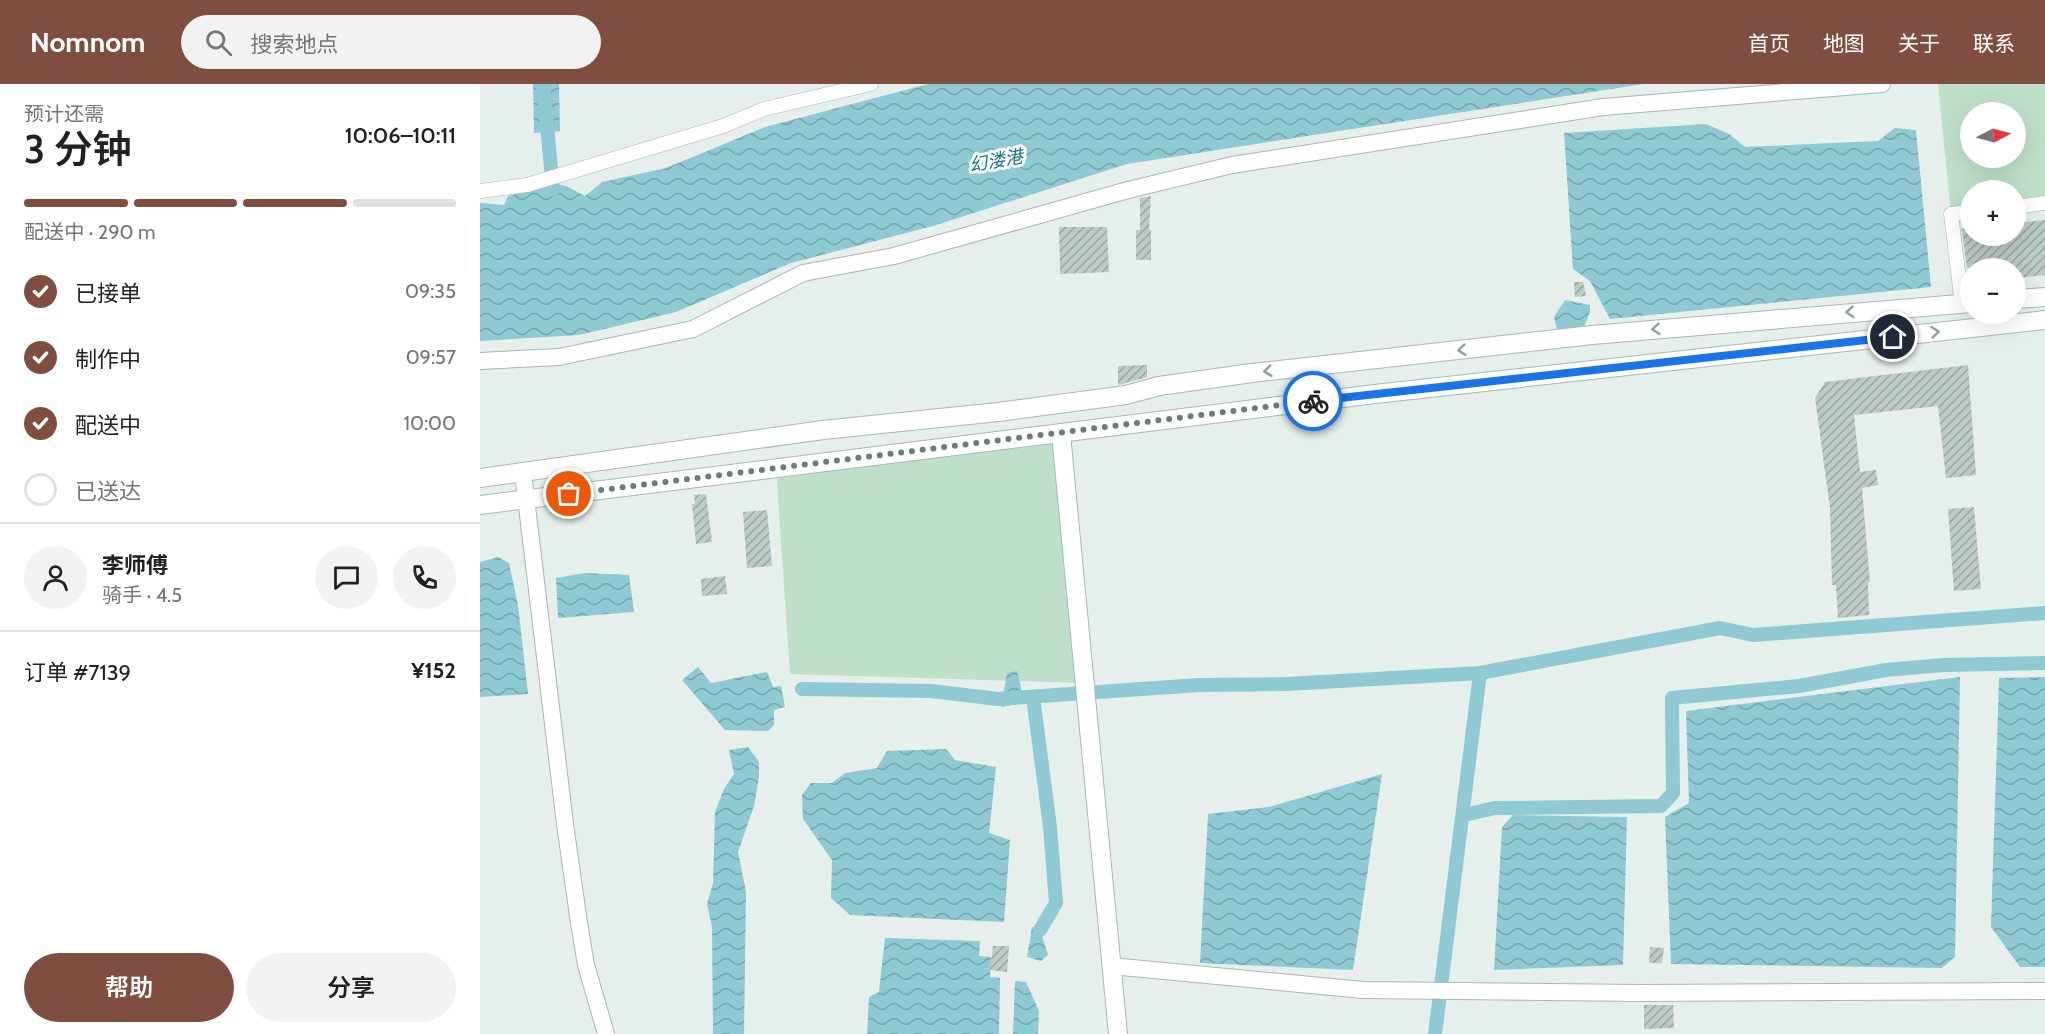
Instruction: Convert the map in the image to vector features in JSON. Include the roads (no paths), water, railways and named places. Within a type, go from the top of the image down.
[{"type":"main road","points":[[2026,298],[2045,297]]},
{"type":"main road","points":[[480,478],[823,430],[998,412],[1126,395],[1160,386],[1252,373],[1592,335],[1960,304]]},
{"type":"main road","points":[[480,505],[1410,390],[2045,320]]},
{"type":"main road","points":[[1126,395],[1129,425]]},
{"type":"main road","points":[[1061,434],[1118,1034]]},
{"type":"street","points":[[480,191],[527,185],[723,126],[764,109],[871,84]]},
{"type":"street","points":[[480,361],[560,357],[693,329],[803,273],[894,256],[1128,189],[1232,165],[1603,107],[1882,84]]},
{"type":"street","points":[[2026,206],[2045,203]]},
{"type":"street","points":[[1960,213],[1950,214],[1960,270]]},
{"type":"street","points":[[523,473],[577,912],[586,965],[606,1034]]},
{"type":"street","points":[[1112,966],[1364,990],[1640,993],[2045,991]]},
{"type":"water","points":[[533,84],[559,84],[560,131],[534,133]]},
{"type":"water","name":"幻溇港","points":[[928,84],[1643,84],[1127,164],[933,226],[791,263],[676,312],[579,335],[480,341],[480,203],[504,205],[508,196],[556,184],[566,186],[585,196],[602,182],[666,168],[765,127]]},
{"type":"water","points":[[1706,124],[1729,134],[1745,147],[1878,141],[1895,128],[1916,130],[1931,287],[1610,319],[1590,281],[1573,269],[1564,133]]},
{"type":"water","points":[[1565,300],[1590,305],[1590,312],[1584,327],[1557,330],[1554,317]]},
{"type":"water","points":[[498,557],[509,563],[518,605],[528,694],[480,697],[480,562]]},
{"type":"water","points":[[585,573],[629,575],[634,612],[558,618],[556,578]]},
{"type":"water","points":[[698,667],[711,683],[767,672],[773,687],[781,686],[785,707],[774,710],[774,725],[768,731],[725,730],[682,680]]},
{"type":"water","points":[[1017,671],[1022,703],[1001,707],[1007,673]]},
{"type":"water","points":[[1960,677],[1955,957],[1942,968],[1671,964],[1665,817],[1689,803],[1686,711]]},
{"type":"water","points":[[2045,677],[2045,967],[2020,967],[1991,927],[1999,678]]},
{"type":"water","points":[[748,747],[759,762],[759,777],[754,806],[738,852],[746,892],[744,1034],[713,1034],[712,927],[707,904],[713,883],[715,812],[724,789],[734,774],[729,750]]},
{"type":"water","points":[[946,749],[955,760],[996,767],[989,833],[1010,840],[1004,922],[850,915],[831,898],[832,860],[803,819],[802,795],[811,783],[832,783],[845,773],[877,768],[887,751]]},
{"type":"water","points":[[1382,774],[1353,970],[1200,963],[1208,814],[1269,807]]},
{"type":"water","points":[[1513,815],[1627,817],[1623,965],[1494,970],[1502,827]]},
{"type":"water","points":[[1032,927],[1040,930],[1048,955],[1041,961],[1027,957]]},
{"type":"water","points":[[885,938],[980,941],[979,956],[991,957],[990,977],[1000,978],[999,1034],[867,1034],[869,997],[879,992]]},
{"type":"water","points":[[1015,981],[1026,982],[1039,1011],[1038,1034],[1013,1034]]},
{"type":"waterway","points":[[543,84],[553,189]]},
{"type":"waterway","points":[[802,689],[931,691],[998,699],[1199,685],[1287,684],[1480,673],[1720,628],[1753,635],[2045,613]]},
{"type":"waterway","points":[[1464,815],[1495,808],[1661,806],[1673,793],[1672,698],[1799,686],[1886,670],[1943,665],[2045,663]]},
{"type":"waterway","points":[[1435,1034],[1480,673]]},
{"type":"waterway","points":[[1033,697],[1050,827],[1056,903],[1040,930]]}]
